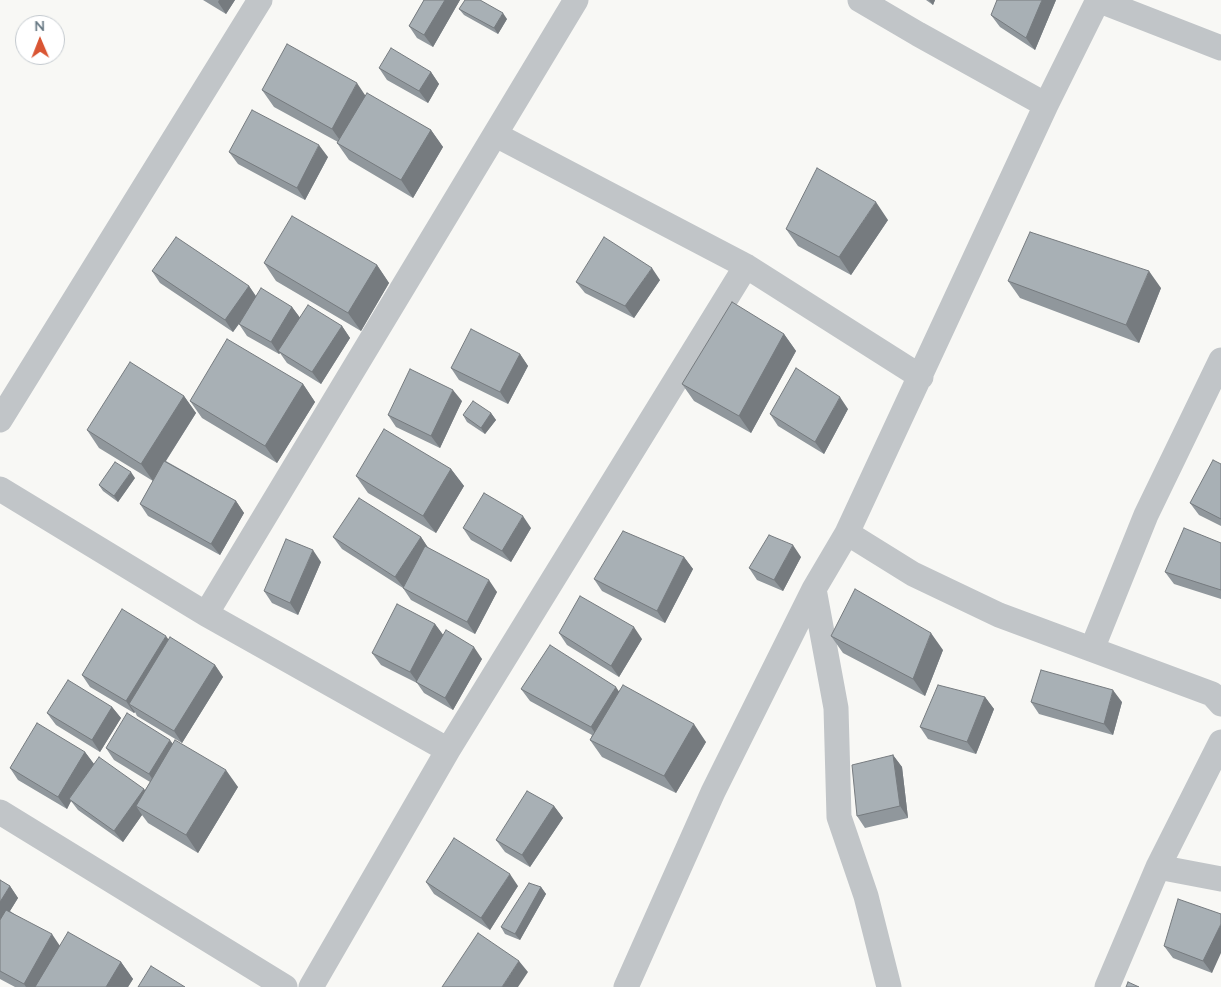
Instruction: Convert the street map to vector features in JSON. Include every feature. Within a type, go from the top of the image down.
[{"type":"street","points":[[0,420],[260,0]]},
{"type":"street","points":[[206,614],[576,0]]},
{"type":"street","points":[[860,0],[1046,105]]},
{"type":"street","points":[[626,987],[713,792],[814,589],[847,533],[1046,105],[1098,0],[1221,48]]},
{"type":"street","points":[[496,135],[746,266],[921,377]]},
{"type":"street","points":[[311,987],[448,750],[746,266]]},
{"type":"street","points":[[1092,649],[1146,514],[1221,360]]},
{"type":"street","points":[[0,489],[206,614],[448,750]]},
{"type":"street","points":[[847,533],[913,574],[999,615],[1212,694],[1221,704]]},
{"type":"street","points":[[814,589],[836,708],[839,817],[866,896],[888,987]]},
{"type":"street","points":[[1106,987],[1158,867],[1221,742]]},
{"type":"street","points":[[0,812],[285,987]]},
{"type":"street","points":[[1158,867],[1221,879]]},
{"type":"building","points":[[424,0],[445,0],[424,35],[409,26]]},
{"type":"building","points":[[465,0],[480,0],[503,13],[494,28],[459,9]]},
{"type":"building","points":[[997,0],[1042,0],[1026,38],[991,15]]},
{"type":"building","points":[[287,44],[357,83],[332,129],[262,90]]},
{"type":"building","points":[[391,48],[431,72],[419,91],[379,68]]},
{"type":"building","points":[[367,93],[431,130],[401,180],[337,143]]},
{"type":"building","points":[[252,110],[319,145],[297,188],[229,152]]},
{"type":"building","points":[[817,168],[876,202],[839,257],[786,229]]},
{"type":"building","points":[[292,216],[377,265],[348,313],[264,263]]},
{"type":"building","points":[[1030,232],[1149,271],[1126,325],[1008,281]]},
{"type":"building","points":[[176,237],[249,286],[225,320],[152,271]]},
{"type":"building","points":[[604,237],[652,268],[625,306],[576,282]]},
{"type":"building","points":[[261,288],[292,307],[271,342],[239,324]]},
{"type":"building","points":[[732,302],[784,334],[739,416],[682,384]]},
{"type":"building","points":[[308,305],[342,326],[312,372],[278,351]]},
{"type":"building","points":[[471,329],[520,354],[500,392],[451,368]]},
{"type":"building","points":[[227,339],[303,384],[265,446],[190,401]]},
{"type":"building","points":[[130,362],[184,396],[141,464],[87,430]]},
{"type":"building","points":[[796,368],[840,397],[815,442],[770,414]]},
{"type":"building","points":[[410,369],[453,390],[431,436],[388,415]]},
{"type":"building","points":[[473,401],[491,413],[481,428],[463,415]]},
{"type":"building","points":[[384,429],[451,469],[423,516],[356,476]]},
{"type":"building","points":[[1213,460],[1221,464],[1221,519],[1190,503]]},
{"type":"building","points":[[164,461],[236,501],[211,544],[140,504]]},
{"type":"building","points":[[115,462],[131,472],[114,496],[99,485]]},
{"type":"building","points":[[484,493],[523,516],[502,551],[463,528]]},
{"type":"building","points":[[359,498],[421,537],[395,577],[333,537]]},
{"type":"building","points":[[1184,528],[1221,543],[1221,590],[1165,572]]},
{"type":"building","points":[[623,531],[684,557],[657,611],[594,579]]},
{"type":"building","points":[[769,535],[793,545],[774,580],[749,568]]},
{"type":"building","points":[[286,539],[313,550],[290,603],[264,591]]},
{"type":"building","points":[[425,546],[489,580],[467,622],[403,588]]},
{"type":"building","points":[[855,589],[931,633],[913,679],[831,636]]},
{"type":"building","points":[[580,596],[634,627],[611,666],[559,633]]},
{"type":"building","points":[[397,604],[435,624],[410,672],[372,653]]},
{"type":"building","points":[[122,609],[166,636],[126,701],[82,675]]},
{"type":"building","points":[[446,630],[474,647],[445,698],[416,682]]},
{"type":"building","points":[[170,637],[215,665],[174,731],[129,704]]},
{"type":"building","points":[[550,645],[616,687],[591,727],[521,689]]},
{"type":"building","points":[[1041,670],[1113,690],[1104,724],[1031,702]]},
{"type":"building","points":[[68,680],[112,707],[92,740],[47,713]]},
{"type":"building","points":[[623,685],[694,724],[664,776],[590,740]]},
{"type":"building","points":[[938,685],[985,697],[967,742],[920,727]]},
{"type":"building","points":[[127,713],[170,740],[149,774],[106,748]]},
{"type":"building","points":[[37,723],[85,752],[58,797],[10,768]]},
{"type":"building","points":[[175,740],[226,770],[186,835],[136,806]]},
{"type":"building","points":[[893,755],[900,806],[857,816],[852,765]]},
{"type":"building","points":[[99,757],[144,789],[114,831],[69,799]]},
{"type":"building","points":[[527,791],[554,806],[522,855],[496,840]]},
{"type":"building","points":[[454,838],[510,874],[481,918],[426,882]]},
{"type":"building","points":[[0,880],[10,886],[0,902]]},
{"type":"building","points":[[529,883],[541,887],[515,934],[501,927]]},
{"type":"building","points":[[1178,899],[1221,914],[1221,924],[1203,961],[1164,946]]},
{"type":"building","points":[[6,910],[52,934],[24,984],[0,971],[0,920]]},
{"type":"building","points":[[68,932],[121,962],[106,987],[35,987]]},
{"type":"building","points":[[478,933],[519,961],[502,987],[442,987]]},
{"type":"building","points":[[151,966],[185,987],[138,987]]},
{"type":"building","points":[[1128,982],[1139,987],[1126,987]]}]
